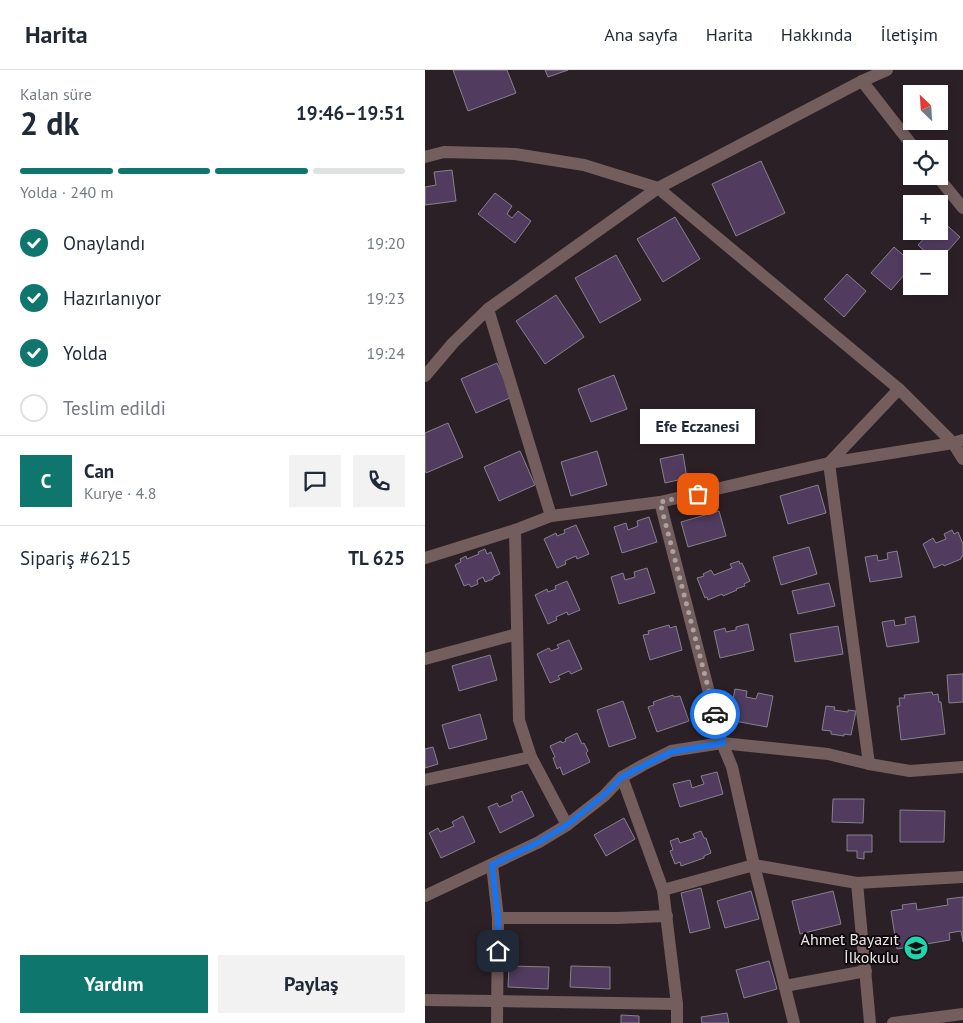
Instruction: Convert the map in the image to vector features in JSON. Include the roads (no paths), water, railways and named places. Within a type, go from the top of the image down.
[{"type":"street","points":[[425,376],[453,343],[488,309],[657,188],[862,81],[887,70]]},
{"type":"street","points":[[862,81],[908,140]]},
{"type":"street","points":[[425,157],[444,152],[515,154],[584,165],[657,188],[899,389],[958,442],[963,460]]},
{"type":"street","points":[[944,185],[963,208]]},
{"type":"street","points":[[488,309],[551,516]]},
{"type":"street","points":[[829,463],[899,389]]},
{"type":"street","points":[[425,558],[515,530],[551,516],[660,502],[829,463],[958,442]]},
{"type":"street","points":[[829,463],[869,764]]},
{"type":"street","points":[[660,502],[723,743],[732,767],[754,865],[794,1023]]},
{"type":"street","points":[[515,530],[519,720],[531,757],[567,825]]},
{"type":"street","points":[[425,659],[517,634]]},
{"type":"street","points":[[425,896],[539,842],[567,825],[603,796],[622,777],[671,752],[723,743],[828,754],[910,771],[963,767]]},
{"type":"street","points":[[425,780],[531,757]]},
{"type":"street","points":[[622,777],[663,890],[677,1004],[677,1023]]},
{"type":"street","points":[[492,865],[498,918],[497,1023]]},
{"type":"street","points":[[663,890],[754,865],[857,883],[963,877]]},
{"type":"street","points":[[857,883],[871,1023]]},
{"type":"street","points":[[498,918],[667,916]]},
{"type":"street","points":[[785,986],[866,971]]},
{"type":"street","points":[[425,1000],[677,1004]]},
{"type":"street","points":[[893,1023],[963,1014]]},
{"type":"place","name":"Efe Eczanesi","points":[[698,494]]},
{"type":"place","name":"Ahmet Bayazıt İlkokulu","points":[[916,948]]}]
